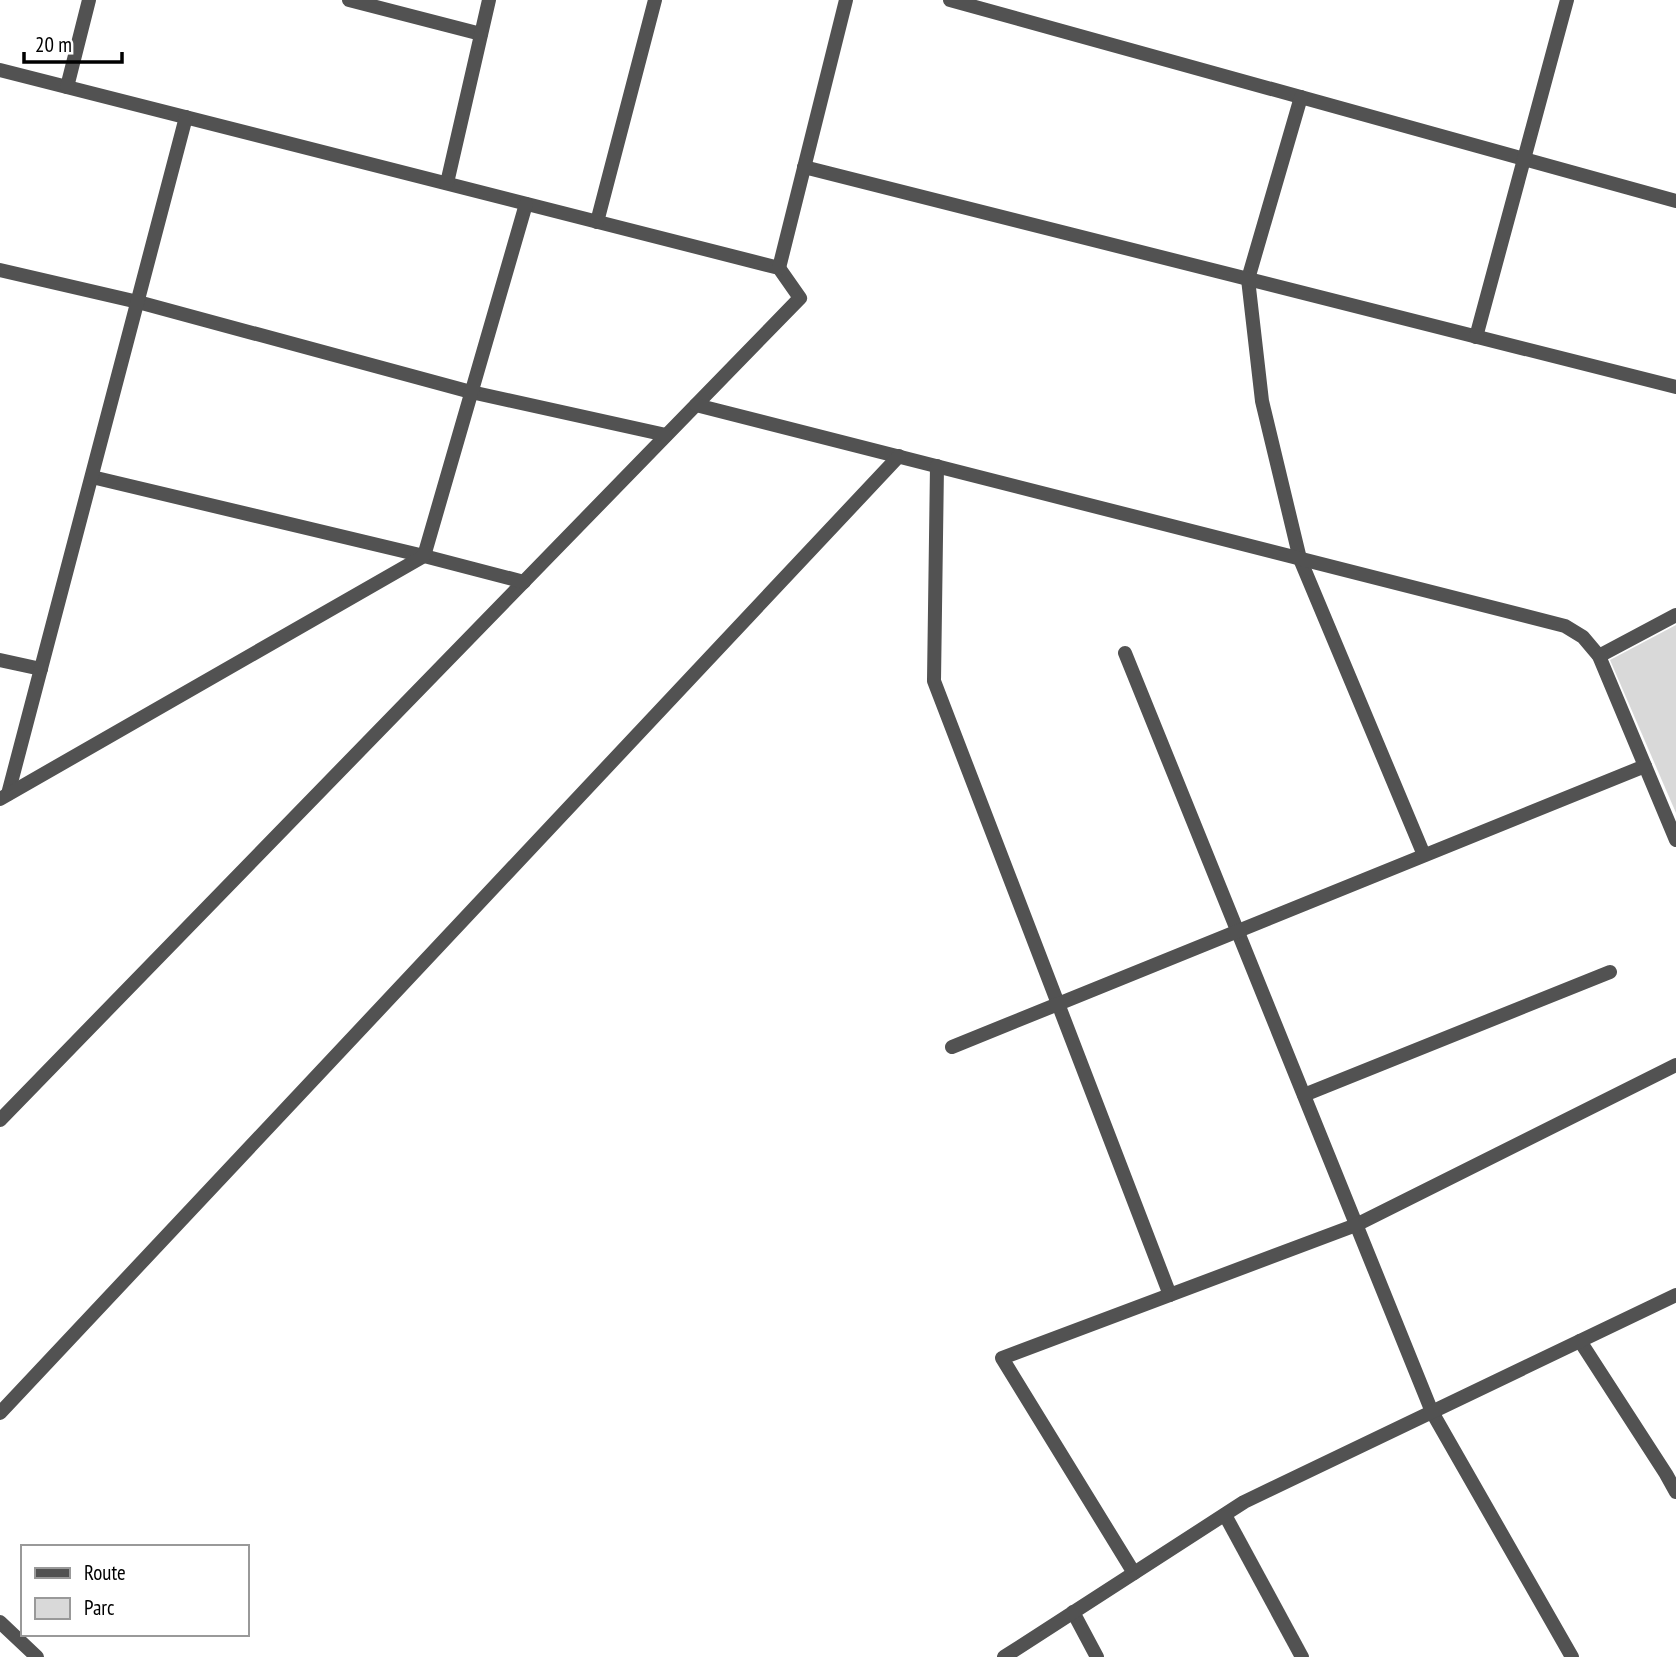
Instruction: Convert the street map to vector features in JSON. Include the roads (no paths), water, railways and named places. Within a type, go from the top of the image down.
[{"type":"street","points":[[67,87],[89,0]]},
{"type":"street","points":[[349,0],[481,34]]},
{"type":"street","points":[[447,183],[489,0]]},
{"type":"street","points":[[597,222],[655,0]]},
{"type":"street","points":[[779,268],[846,0]]},
{"type":"street","points":[[950,0],[1676,201]]},
{"type":"street","points":[[1476,337],[1567,0]]},
{"type":"street","points":[[0,69],[779,268],[800,298],[0,1120]]},
{"type":"street","points":[[1301,97],[1248,279],[1262,401],[1300,559],[1424,855]]},
{"type":"street","points":[[4,796],[41,669],[186,117]]},
{"type":"street","points":[[804,167],[1676,387]]},
{"type":"street","points":[[4,796],[424,556],[526,204]]},
{"type":"street","points":[[0,270],[138,302],[471,392],[666,435]]},
{"type":"street","points":[[696,405],[1565,626],[1583,637],[1599,656],[1676,840]]},
{"type":"street","points":[[0,1413],[899,456]]},
{"type":"street","points":[[937,466],[934,681],[1170,1295]]},
{"type":"street","points":[[92,477],[524,582]]},
{"type":"street","points":[[1599,656],[1676,615]]},
{"type":"street","points":[[1125,653],[1432,1412],[1572,1657]]},
{"type":"street","points":[[0,660],[41,669]]},
{"type":"street","points":[[952,1046],[1645,766]]},
{"type":"street","points":[[1304,1096],[1610,972]]},
{"type":"street","points":[[1134,1573],[1002,1358],[1356,1225],[1676,1065]]},
{"type":"street","points":[[1004,1657],[1244,1502],[1676,1295]]},
{"type":"street","points":[[1580,1341],[1676,1492]]},
{"type":"street","points":[[1225,1515],[1303,1657]]},
{"type":"street","points":[[1073,1612],[1097,1657]]},
{"type":"street","points":[[0,1622],[37,1657]]}]
